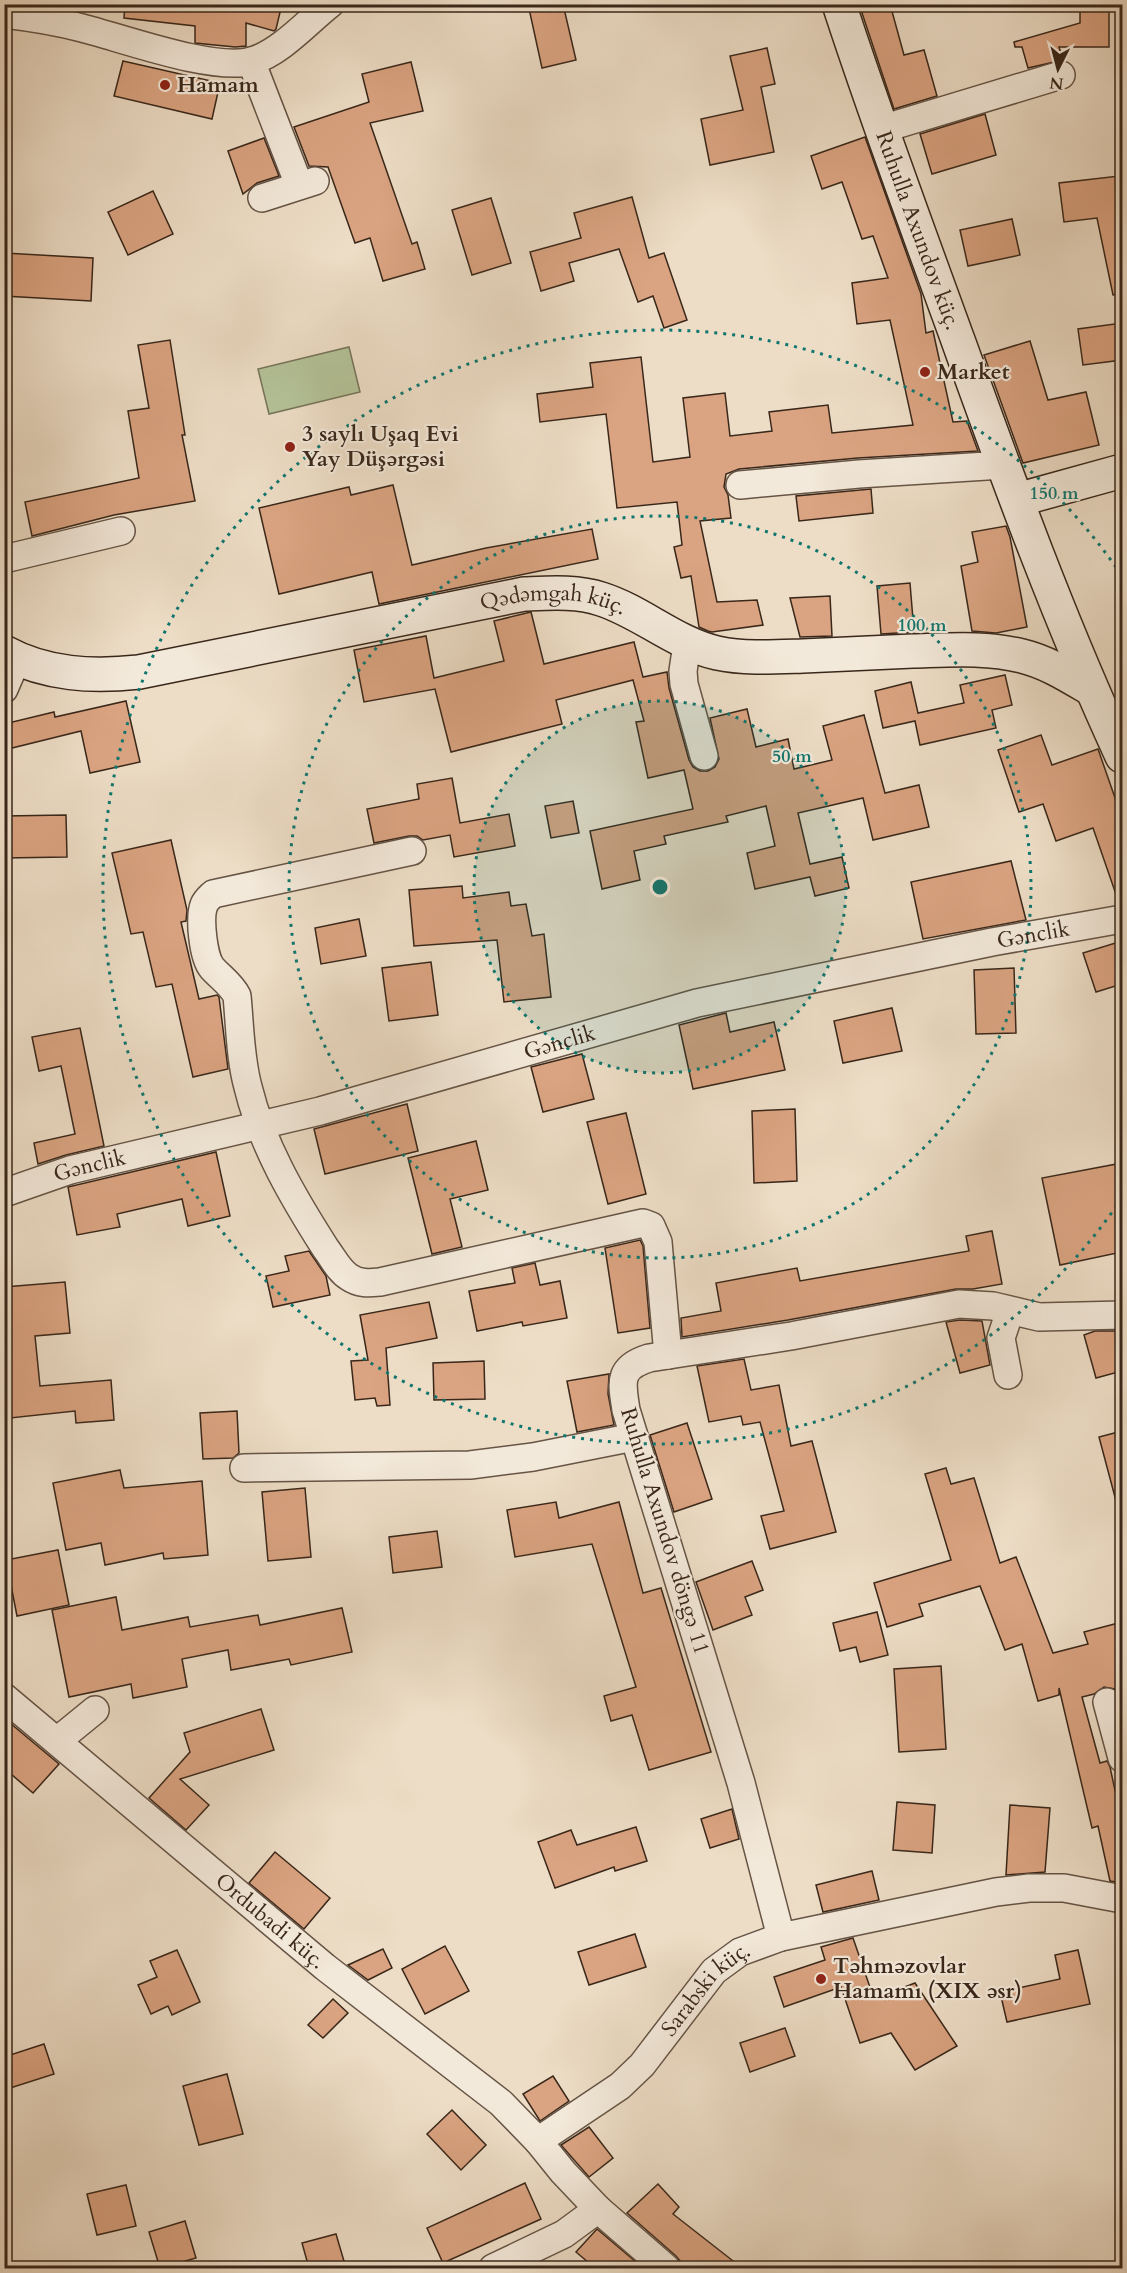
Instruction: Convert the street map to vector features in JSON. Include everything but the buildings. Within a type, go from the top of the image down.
[{"type":"street","points":[[4,14],[80,27],[192,58],[228,63],[251,61],[279,46],[330,4]]},
{"type":"street","name":"Ruhulla Axundov küç.","points":[[839,4],[1003,465],[1091,689],[1122,756]]},
{"type":"street","points":[[251,61],[307,183],[262,198]]},
{"type":"street","points":[[882,129],[1061,75]]},
{"type":"street","points":[[740,485],[859,474],[1003,465]]},
{"type":"street","points":[[1017,500],[1122,471]]},
{"type":"street","points":[[4,559],[121,531]]},
{"type":"street","name":"Qədəmgah küç.","points":[[11,655],[53,670],[106,676],[139,672],[524,594],[554,593],[600,598],[623,608],[687,644],[717,653],[776,657],[956,649],[993,651],[1023,656],[1056,668],[1091,689]]},
{"type":"street","points":[[1023,656],[1036,653],[1051,640],[1062,615]]},
{"type":"street","points":[[687,644],[683,671],[684,684],[704,756]]},
{"type":"street","points":[[4,689],[11,655]]},
{"type":"street","points":[[412,851],[213,894],[205,902],[202,913],[206,957],[237,996],[244,1070],[259,1125],[306,1219],[343,1273],[357,1282],[380,1282],[643,1223],[651,1226],[658,1242],[668,1355]]},
{"type":"street","name":"Gənclik","points":[[6,1188],[70,1170],[332,1108],[697,1003],[980,944],[1122,919]]},
{"type":"street","name":"Ruhulla Axundov döngə 11","points":[[781,1937],[738,1772],[626,1410],[622,1381],[626,1370],[636,1362],[668,1355],[791,1336],[959,1304],[993,1305],[1039,1317],[1122,1315]]},
{"type":"street","points":[[1008,1376],[1001,1338],[1010,1311]]},
{"type":"street","points":[[244,1468],[470,1465],[533,1457],[634,1437]]},
{"type":"street","name":"Ordubadi küç.","points":[[4,1697],[325,1967],[501,2103],[538,2141]]},
{"type":"street","points":[[1107,1702],[1122,1758]]},
{"type":"street","points":[[57,1741],[95,1710]]},
{"type":"street","name":"Sarabski küç.","points":[[538,2141],[620,2086],[642,2065],[714,1971],[740,1952],[781,1937],[996,1892],[1029,1888],[1064,1888],[1122,1899]]},
{"type":"street","points":[[538,2141],[598,2209],[666,2268]]},
{"type":"street","points":[[493,2268],[564,2234],[598,2209]]},
{"type":"green space","points":[[349,347],[360,392],[269,414],[258,369]]},
{"type":"place","name":"Hamam","points":[[165,85]]},
{"type":"place","name":"Market","points":[[925,372]]},
{"type":"place","name":"3 saylı Uşaq Evi Yay Düşərgəsi","points":[[290,447]]},
{"type":"place","name":"Təhməzovlar Hamamı (XIX əsr)","points":[[821,1979]]}]
